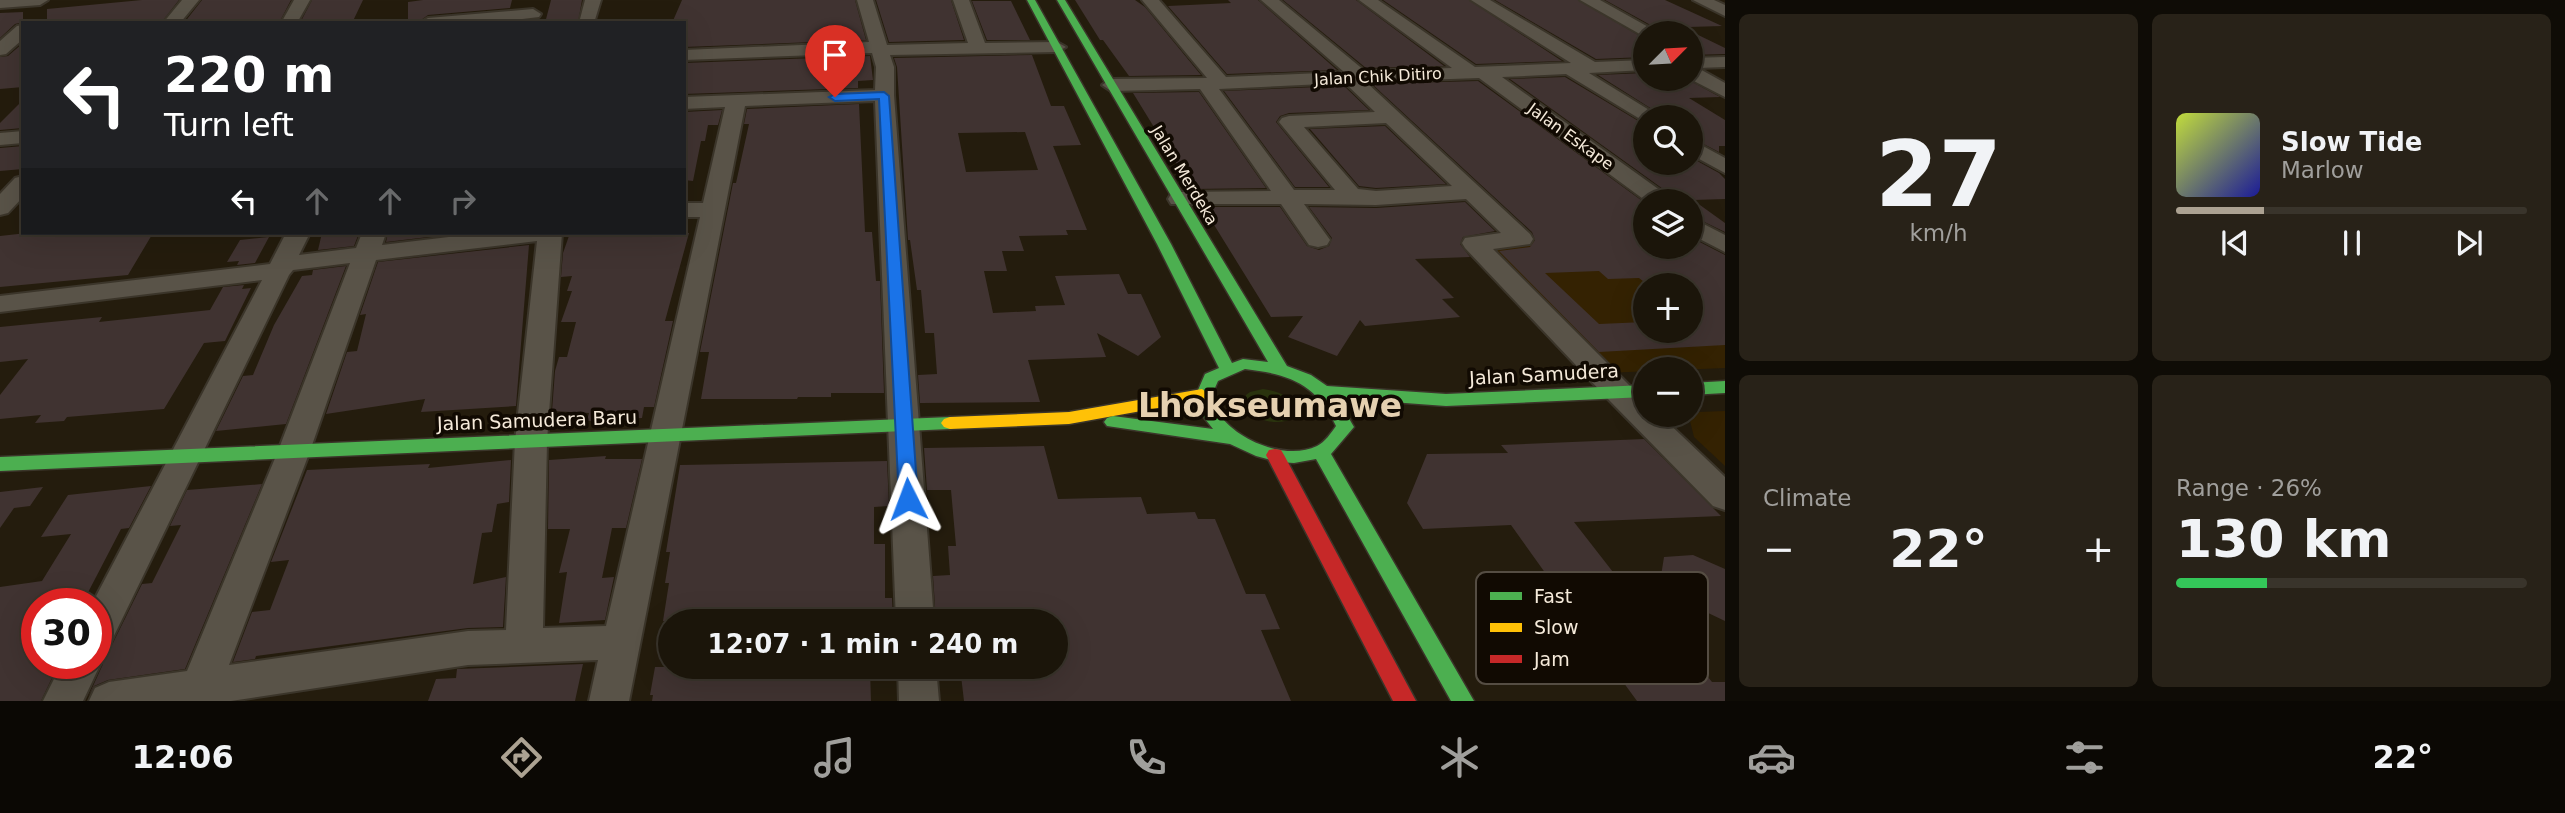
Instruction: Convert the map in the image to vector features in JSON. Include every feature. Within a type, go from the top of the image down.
[{"type":"main road","points":[[1031,0],[1164,244],[1227,368]]},
{"type":"main road","name":"Jalan Merdeka","points":[[1061,0],[1280,368]]},
{"type":"main road","points":[[1242,365],[1280,368],[1312,382],[1326,392],[1351,426],[1333,446],[1321,453],[1300,457],[1275,455],[1253,449],[1233,439],[1214,423],[1207,412],[1202,395],[1205,385],[1213,375],[1227,368],[1242,365]]},
{"type":"main road","points":[[1703,388],[1725,387]]},
{"type":"main road","name":"Jalan Samudera","points":[[1326,392],[1446,400],[1632,391]]},
{"type":"main road","name":"Jalan Samudera Baru","points":[[0,464],[1076,417],[1202,395]]},
{"type":"main road","name":"Jalan Samudera","points":[[1395,414],[1446,400]]},
{"type":"main road","name":"Jalan Samudera Baru","points":[[1076,417],[1233,439]]},
{"type":"main road","points":[[1321,453],[1463,701]]},
{"type":"main road","points":[[1275,455],[1405,701]]},
{"type":"street","points":[[0,3],[40,0]]},
{"type":"street","points":[[33,21],[56,0]]},
{"type":"street","points":[[173,21],[191,0]]},
{"type":"street","points":[[290,21],[302,0]]},
{"type":"street","points":[[588,19],[593,0]]},
{"type":"street","points":[[865,0],[880,49],[886,82],[884,96],[914,609]]},
{"type":"street","points":[[961,0],[979,49]]},
{"type":"street","points":[[1150,0],[1213,83],[1318,240]]},
{"type":"street","points":[[1269,0],[1355,77],[1391,117],[1521,239],[1474,243],[1632,391],[1725,497]]},
{"type":"street","name":"Jalan Eskape","points":[[1367,0],[1476,71],[1643,189]]},
{"type":"street","points":[[1479,0],[1589,66]]},
{"type":"street","points":[[1588,0],[1633,24]]},
{"type":"street","points":[[1701,0],[1725,12]]},
{"type":"street","points":[[447,21],[532,12]]},
{"type":"street","points":[[4,57],[21,33]]},
{"type":"street","points":[[686,55],[1057,47]]},
{"type":"street","points":[[1703,63],[1725,62]]},
{"type":"street","name":"Jalan Chik Ditiro","points":[[1111,85],[1633,65]]},
{"type":"street","points":[[1569,68],[1633,108]]},
{"type":"street","points":[[1703,71],[1725,91]]},
{"type":"street","points":[[686,103],[884,96]]},
{"type":"street","points":[[609,701],[664,435],[698,210],[736,101]]},
{"type":"street","points":[[1352,196],[1289,122],[1391,117]]},
{"type":"street","points":[[0,139],[21,137]]},
{"type":"street","points":[[1703,153],[1725,167]]},
{"type":"street","points":[[0,208],[21,185]]},
{"type":"street","points":[[1179,199],[1352,196],[1376,198],[1470,192]]},
{"type":"street","points":[[1703,232],[1725,245]]},
{"type":"street","points":[[112,602],[297,235]]},
{"type":"street","points":[[0,304],[282,267],[370,243],[506,235]]},
{"type":"street","points":[[524,645],[531,441],[550,235]]},
{"type":"street","points":[[198,694],[294,452],[370,243]]},
{"type":"street","points":[[109,701],[198,694],[468,648],[621,642]]},
{"type":"street","points":[[63,701],[74,679]]},
{"type":"street","points":[[918,679],[919,701]]},
{"type":"shaded area","points":[[1629,238],[1633,241],[1633,259],[1655,259],[1672,273],[1633,273],[1633,343],[1703,343],[1703,325],[1725,316],[1725,368],[1703,369],[1703,357],[1633,357],[1633,372],[1605,373],[1476,243]]},
{"type":"shaded area","points":[[1725,411],[1725,466],[1694,437],[1692,427],[1703,427],[1703,412]]},
{"type":"green space","points":[[1263,389],[1278,392],[1290,400],[1296,408],[1293,418],[1278,422],[1254,415],[1246,403],[1246,395]]},
{"type":"building","points":[[142,0],[179,0],[163,21],[47,21],[47,9]]},
{"type":"building","points":[[202,0],[291,0],[280,21],[186,21]]},
{"type":"building","points":[[312,0],[363,0],[353,21],[301,21]]},
{"type":"building","points":[[512,0],[510,8],[428,15],[420,21],[408,21],[408,2]]},
{"type":"building","points":[[551,0],[582,0],[578,21],[546,21]]},
{"type":"building","points":[[682,0],[855,0],[866,40],[686,47],[686,21],[673,21]]},
{"type":"building","points":[[876,0],[951,0],[964,40],[889,42]]},
{"type":"building","points":[[1075,0],[1135,0],[1145,7],[1201,75],[1129,76],[1103,40],[1100,40]]},
{"type":"building","points":[[1228,0],[1258,0],[1337,70],[1227,74],[1168,6],[1231,3]]},
{"type":"building","points":[[1283,0],[1356,0],[1444,66],[1366,68]]},
{"type":"building","points":[[1383,0],[1469,0],[1562,61],[1476,64]]},
{"type":"building","points":[[1495,0],[1578,0],[1633,32],[1633,57],[1596,59]]},
{"type":"building","points":[[1605,0],[1665,0],[1722,26],[1703,27],[1703,21],[1643,21]]},
{"type":"building","points":[[972,1],[1011,1],[1030,40],[987,40]]},
{"type":"building","points":[[23,12],[23,21],[15,24],[0,38],[0,13]]},
{"type":"building","points":[[1703,37],[1725,48],[1725,54],[1703,55]]},
{"type":"building","points":[[21,45],[21,87],[0,89],[0,57],[8,56]]},
{"type":"building","points":[[1032,55],[1051,106],[1064,106],[1081,145],[1053,146],[1087,230],[1066,230],[1068,235],[1019,236],[1024,251],[1002,251],[1007,271],[984,271],[993,313],[1036,311],[1035,306],[1065,305],[1055,276],[1119,274],[1128,294],[1141,294],[1161,337],[1138,356],[1097,333],[1106,357],[1028,360],[1040,402],[920,403],[918,375],[937,374],[934,333],[925,333],[921,290],[917,290],[908,240],[897,67],[894,58]],"holes":[[[1025,132],[1038,170],[966,172],[958,133]]]},
{"type":"building","points":[[870,56],[873,80],[858,81],[858,88],[686,94],[686,63]]},
{"type":"building","points":[[1633,74],[1633,91],[1703,91],[1703,88],[1720,97],[1689,98],[1700,105],[1646,105],[1598,75]]},
{"type":"building","points":[[1565,77],[1633,118],[1633,167],[1510,79]]},
{"type":"building","points":[[1478,81],[1633,194],[1633,259],[1703,259],[1703,244],[1725,255],[1725,345],[1599,352],[1499,251],[1530,247],[1535,240],[1532,232],[1372,84]]},
{"type":"building","points":[[1344,86],[1369,110],[1289,113],[1280,116],[1276,122],[1329,187],[1295,187],[1224,91]]},
{"type":"building","points":[[1199,92],[1266,188],[1192,189],[1133,93]]},
{"type":"building","points":[[21,102],[21,128],[0,130],[0,123]]},
{"type":"building","points":[[859,104],[865,232],[872,232],[876,281],[880,281],[884,393],[831,393],[831,397],[797,399],[701,399],[709,352],[700,352],[733,183],[736,183],[749,124],[744,124],[747,109]]},
{"type":"building","points":[[1703,107],[1725,120],[1725,146],[1719,146],[1719,152],[1703,144]]},
{"type":"building","points":[[722,110],[718,125],[708,125],[705,141],[701,141],[693,181],[686,180],[686,112]]},
{"type":"building","points":[[1385,126],[1446,184],[1376,188],[1359,186],[1310,129]]},
{"type":"building","points":[[21,146],[21,169],[0,171],[0,148]]},
{"type":"building","points":[[1703,164],[1725,179],[1725,199],[1703,200],[1703,189],[1663,189],[1644,175],[1703,175]]},
{"type":"building","points":[[1465,202],[1495,231],[1463,237],[1460,244],[1470,257],[1415,259],[1454,298],[1442,299],[1460,317],[1365,326],[1360,320],[1337,356],[1288,337],[1303,316],[1271,317],[1203,207],[1280,207],[1307,246],[1319,250],[1329,246],[1332,238],[1309,207],[1376,208]]},
{"type":"building","points":[[1703,207],[1725,223],[1725,232],[1703,221]]},
{"type":"building","points":[[689,233],[665,321],[673,321],[654,407],[644,407],[642,418],[587,421],[589,413],[552,411],[555,371],[559,357],[567,357],[576,322],[561,322],[572,291],[567,291],[572,276],[561,277],[563,253],[569,235]]},
{"type":"building","points":[[21,234],[152,235],[128,275],[0,287],[0,236]]},
{"type":"building","points":[[322,235],[358,235],[354,246],[318,250]]},
{"type":"building","points":[[388,235],[445,235],[386,242]]},
{"type":"building","points":[[269,237],[255,263],[237,265],[239,261],[227,262],[240,240]]},
{"type":"building","points":[[529,245],[516,406],[421,412],[425,399],[326,414],[347,352],[357,351],[366,314],[360,315],[378,262]]},
{"type":"building","points":[[346,266],[286,424],[216,431],[243,376],[253,375],[274,325],[302,276],[312,275],[313,270]]},
{"type":"building","points":[[244,285],[242,289],[251,288],[225,341],[204,343],[164,409],[67,417],[64,421],[35,423],[41,415],[0,419],[0,395],[28,359],[0,362],[0,327],[102,317],[99,322],[210,310],[223,287]]},
{"type":"building","points":[[1644,439],[1721,516],[1574,522],[1613,572],[1545,572],[1511,525],[1423,529],[1407,503],[1427,454],[1508,453],[1501,445]]},
{"type":"building","points":[[1044,446],[1058,499],[1141,497],[1147,514],[1195,512],[1198,519],[1215,519],[1246,594],[1265,594],[1280,629],[1261,630],[1291,701],[964,701],[961,679],[1068,679],[1068,609],[935,609],[933,576],[950,575],[948,546],[956,546],[951,490],[927,490],[924,448]]},
{"type":"building","points":[[606,456],[605,459],[642,459],[626,528],[612,528],[602,578],[614,577],[605,620],[559,623],[567,572],[559,573],[570,529],[548,529],[549,460]]},
{"type":"building","points":[[511,460],[509,502],[497,504],[492,532],[482,533],[473,584],[506,577],[503,627],[468,628],[256,656],[255,659],[233,662],[252,612],[270,610],[289,560],[271,562],[307,470],[430,464],[428,468]]},
{"type":"building","points":[[887,461],[889,506],[874,507],[874,544],[885,544],[885,598],[892,598],[892,609],[665,609],[669,583],[665,583],[670,552],[666,552],[680,465]]},
{"type":"building","points":[[262,484],[185,669],[108,680],[94,686],[88,697],[96,679],[112,679],[112,645],[142,584],[152,583],[181,525],[170,526],[187,490]]},
{"type":"building","points":[[151,486],[129,528],[121,529],[90,588],[21,588],[21,679],[51,679],[41,701],[0,701],[0,587],[42,581],[71,534],[41,537],[68,495]]},
{"type":"building","points":[[43,487],[30,506],[14,508],[0,528],[0,492]]},
{"type":"building","points":[[1693,555],[1725,569],[1725,621],[1708,613],[1708,572],[1662,572],[1664,557]]},
{"type":"building","points":[[583,664],[575,701],[428,701],[436,679],[456,678],[457,669]]},
{"type":"building","points":[[655,667],[658,667],[658,679],[870,679],[871,701],[652,701],[653,695],[650,695]]},
{"type":"building","points":[[1708,677],[1712,682],[1725,682],[1725,701],[1637,701],[1625,684],[1708,684]]},
{"type":"traffic: fast","points":[[1031,0],[1164,244],[1227,368]]},
{"type":"traffic: fast","points":[[1061,0],[1280,368]]},
{"type":"traffic: fast","points":[[1243,364],[1277,368],[1305,379],[1328,398],[1345,427],[1322,451],[1294,457],[1262,452],[1234,438],[1212,417],[1203,397],[1211,378],[1243,364]]},
{"type":"traffic: fast","points":[[1703,388],[1725,387]]},
{"type":"traffic: fast","points":[[1326,392],[1446,400],[1633,392]]},
{"type":"traffic: fast","points":[[1113,422],[1233,438]]},
{"type":"traffic: fast","points":[[0,464],[950,423]]},
{"type":"traffic: fast","points":[[1321,453],[1463,701]]},
{"type":"traffic: slow","points":[[950,423],[1069,418],[1202,395]]},
{"type":"traffic: jam","points":[[1275,455],[1405,701]]},
{"type":"district","name":"Lhokseumawe","points":[[1270,405]]},
{"type":"route","points":[[835,97],[884,96],[908,499]]}]
